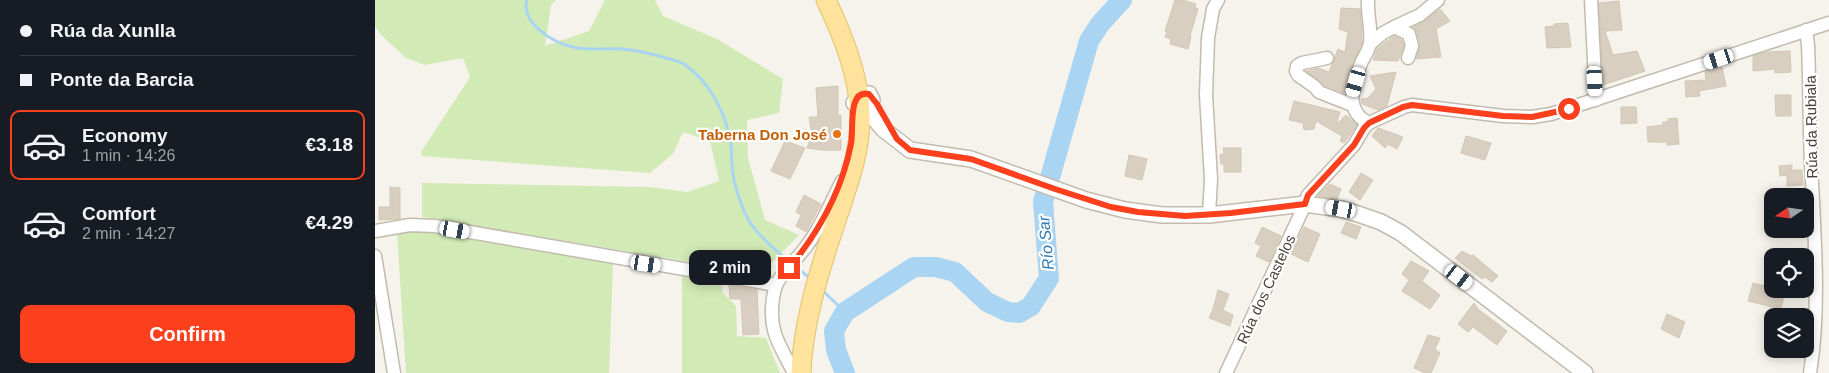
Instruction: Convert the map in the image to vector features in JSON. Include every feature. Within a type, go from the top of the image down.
[{"type":"main road","points":[[801,373],[809,314],[859,136],[865,101],[846,48],[820,2]]},
{"type":"main road","points":[[820,2],[836,50],[846,92],[851,161],[829,244]]},
{"type":"street","points":[[1209,215],[1211,178],[1207,96],[1208,38],[1213,9],[1218,0]]},
{"type":"street","points":[[1368,0],[1370,44]]},
{"type":"street","points":[[1438,0],[1420,15],[1394,26],[1370,44],[1360,66],[1351,98],[1352,105],[1362,120],[1369,123],[1403,107],[1412,105],[1503,116],[1532,117],[1551,114],[1829,22]]},
{"type":"street","points":[[1591,0],[1596,100]]},
{"type":"street","points":[[820,2],[841,49],[851,86],[897,139]]},
{"type":"street","points":[[1394,26],[1409,34],[1412,46],[1408,58]]},
{"type":"street","name":"Rúa da Rubiala","points":[[1806,30],[1809,45],[1812,182],[1817,269],[1816,323],[1810,373]]},
{"type":"street","points":[[1327,58],[1302,63],[1297,66],[1296,71],[1298,75],[1319,92],[1352,105]]},
{"type":"street","points":[[865,101],[883,129],[915,152],[963,157],[1098,203],[1138,212],[1185,216],[1305,204],[1341,209],[1369,217],[1390,226],[1419,246],[1585,373]]},
{"type":"street","name":"Rúa dos Castelos","points":[[1227,373],[1308,195],[1354,145],[1369,123]]},
{"type":"street","points":[[794,373],[779,346],[773,328],[772,307],[776,285],[820,225],[851,161],[869,130],[883,129]]},
{"type":"street","points":[[375,231],[410,225],[435,226],[776,285]]},
{"type":"street","points":[[375,256],[394,373]]},
{"type":"green space","points":[[375,0],[556,0],[551,5],[545,46],[589,31],[605,0],[655,0],[663,16],[717,39],[783,79],[779,113],[747,120],[748,158],[765,220],[799,235],[761,274],[422,217],[422,183],[650,187],[687,192],[719,181],[710,141],[683,132],[673,154],[650,173],[422,156],[421,152],[470,77],[463,58],[424,65],[406,58],[381,35],[375,26]]},
{"type":"green space","points":[[435,230],[613,262],[609,373],[406,373],[397,233]]},
{"type":"green space","points":[[682,276],[721,284],[723,293],[736,306],[737,336],[766,338],[780,373],[682,373]]},
{"type":"building","points":[[1175,0],[1196,4],[1195,7],[1198,9],[1188,49],[1170,44],[1171,39],[1165,37],[1167,32],[1165,31]]},
{"type":"building","points":[[1619,1],[1622,30],[1605,31],[1613,55],[1637,51],[1645,71],[1603,85],[1599,3]]},
{"type":"building","points":[[1341,8],[1360,9],[1362,33],[1362,43],[1348,76],[1344,93],[1324,85],[1306,71],[1318,68],[1329,72],[1338,49],[1345,52],[1348,32],[1339,29]]},
{"type":"building","points":[[1440,9],[1450,21],[1436,29],[1441,57],[1416,59],[1420,44],[1417,32],[1413,27],[1425,21]]},
{"type":"building","points":[[1568,23],[1571,47],[1547,48],[1545,27]]},
{"type":"building","points":[[1394,36],[1402,40],[1404,46],[1398,61],[1373,60],[1377,49]]},
{"type":"building","points":[[1790,51],[1791,72],[1775,73],[1775,69],[1753,71],[1753,56],[1767,52]]},
{"type":"building","points":[[1722,67],[1726,86],[1699,91],[1700,96],[1686,97],[1685,81],[1706,80],[1705,72]]},
{"type":"building","points":[[1396,72],[1387,106],[1378,110],[1362,104],[1361,99],[1368,98],[1376,89],[1370,76]]},
{"type":"building","points":[[838,86],[838,116],[841,115],[841,150],[807,148],[812,135],[809,117],[818,117],[816,88]]},
{"type":"building","points":[[1775,95],[1791,95],[1791,116],[1776,116]]},
{"type":"building","points":[[1294,101],[1340,112],[1336,125],[1346,115],[1357,125],[1344,143],[1340,141],[1342,136],[1316,121],[1314,129],[1304,130],[1303,123],[1289,120]]},
{"type":"building","points":[[1621,107],[1636,107],[1637,123],[1621,124]]},
{"type":"building","points":[[1677,118],[1679,144],[1667,145],[1667,142],[1648,142],[1647,127],[1663,125],[1663,122],[1668,122],[1668,119]]},
{"type":"building","points":[[1378,128],[1403,137],[1397,149],[1388,144],[1385,148],[1372,136]]},
{"type":"building","points":[[1466,136],[1491,143],[1485,160],[1461,153]]},
{"type":"building","points":[[785,141],[805,148],[790,179],[771,171]]},
{"type":"building","points":[[1223,148],[1241,148],[1241,172],[1224,172],[1224,164],[1221,164],[1220,155],[1224,154]]},
{"type":"building","points":[[1129,155],[1147,159],[1142,180],[1125,176]]},
{"type":"building","points":[[1792,165],[1792,170],[1802,170],[1803,185],[1787,186],[1787,175],[1780,176],[1779,166]]},
{"type":"building","points":[[1361,173],[1373,180],[1360,200],[1349,192]]},
{"type":"building","points":[[1330,184],[1341,189],[1337,199],[1318,196]]},
{"type":"building","points":[[390,187],[400,188],[400,219],[379,220],[379,207],[390,207]]},
{"type":"building","points":[[804,195],[821,204],[806,232],[796,226],[801,215],[796,212]]},
{"type":"building","points":[[1346,222],[1361,227],[1356,239],[1341,233]]},
{"type":"building","points":[[1262,227],[1281,236],[1269,262],[1256,256],[1261,246],[1255,243]]},
{"type":"building","points":[[1304,227],[1320,234],[1308,262],[1291,254]]},
{"type":"building","points":[[1462,251],[1471,256],[1473,255],[1498,276],[1492,282],[1485,277],[1482,279],[1455,258]]},
{"type":"building","points":[[1411,261],[1429,271],[1422,281],[1440,295],[1430,309],[1402,291],[1409,280],[1402,274]]},
{"type":"building","points":[[1753,283],[1764,286],[1764,298],[1783,298],[1781,308],[1748,301]]},
{"type":"building","points":[[729,285],[757,290],[759,334],[743,335],[741,299],[730,299]]},
{"type":"building","points":[[1218,290],[1229,294],[1223,310],[1233,315],[1230,326],[1209,318]]},
{"type":"building","points":[[1474,303],[1478,309],[1507,331],[1497,345],[1473,327],[1468,332],[1458,324]]},
{"type":"building","points":[[1667,314],[1685,322],[1679,338],[1661,329]]},
{"type":"building","points":[[1428,335],[1440,338],[1435,349],[1440,353],[1431,373],[1425,373],[1414,368]]},
{"type":"waterway","points":[[527,0],[526,8],[533,24],[540,31],[565,45],[579,48],[622,49],[644,52],[680,62],[693,71],[709,89],[721,110],[729,132],[734,179],[748,219],[764,239],[789,261]]},
{"type":"waterway","name":"Río Sar","points":[[845,373],[836,350],[834,331],[845,312],[914,267],[936,267],[955,272],[987,302],[1008,312],[1019,313],[1031,306],[1049,278],[1043,202],[1089,41],[1100,24],[1122,0]]},
{"type":"waterway","points":[[794,265],[812,280]]},
{"type":"waterway","points":[[822,290],[845,312]]},
{"type":"place","name":"Taberna Don José","points":[[837,134]]},
{"type":"route","points":[[789,268],[806,247],[842,180],[852,138],[853,104],[860,94],[869,94],[877,104],[897,139],[901,144],[915,152],[952,155],[971,159],[1086,200],[1125,210],[1149,214],[1185,216],[1218,215],[1293,204],[1305,204],[1308,195],[1354,145],[1369,123],[1403,107],[1412,105],[1503,116],[1532,117],[1569,109]]}]
